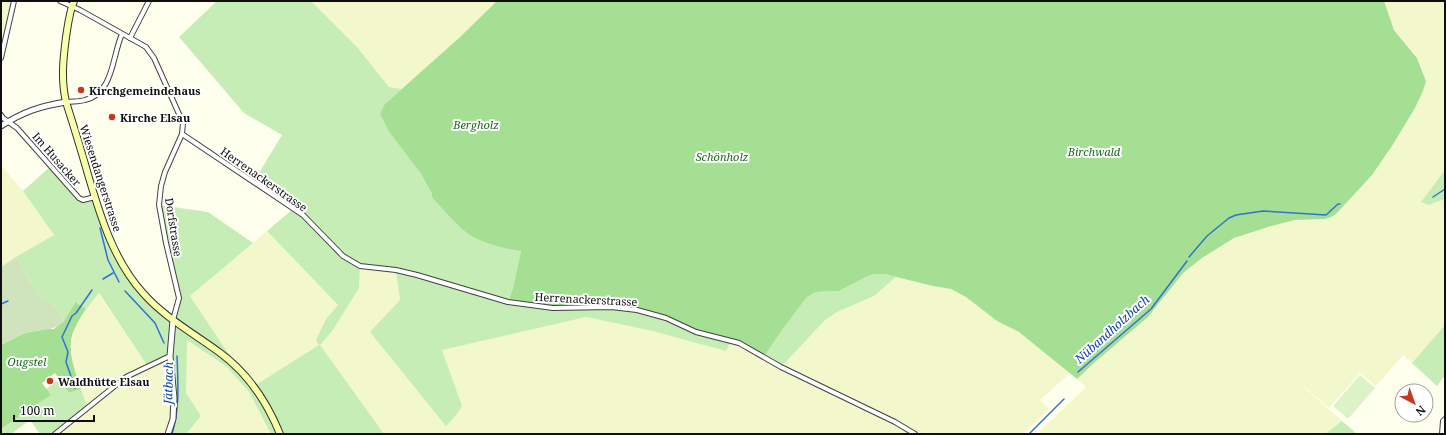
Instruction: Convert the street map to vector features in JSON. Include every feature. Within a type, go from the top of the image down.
[{"type":"main road","name":"Wiesendangerstrasse","points":[[73,3],[69,15],[62,67],[63,87],[66,102],[95,197],[120,261],[132,279],[153,303],[173,320],[221,353],[238,368],[254,386],[266,405],[280,434]]},
{"type":"street","points":[[1,58],[14,1]]},
{"type":"street","points":[[60,1],[73,3],[122,34],[146,47],[154,58],[183,123],[182,134]]},
{"type":"street","points":[[130,38],[149,1]]},
{"type":"street","points":[[1,126],[19,114],[41,107],[86,100],[94,96],[106,85],[122,34]]},
{"type":"street","points":[[1,115],[8,122]]},
{"type":"street","name":"Im Husacker","points":[[8,122],[17,128],[79,198],[83,200],[95,197]]},
{"type":"street","name":"Dorfstrasse","points":[[173,320],[179,298],[166,243],[160,205],[161,186],[165,172],[182,134]]},
{"type":"street","name":"Herrenackerstrasse","points":[[182,134],[303,215],[343,256],[360,266],[396,270],[417,275],[508,302],[553,308],[611,307],[630,309],[666,318],[696,332],[739,343],[895,422],[915,434]]},
{"type":"street","points":[[168,434],[173,419],[174,398],[170,356],[173,320]]},
{"type":"street","points":[[55,434],[126,377],[170,356]]},
{"type":"street","points":[[1442,434],[1443,422],[1445,419]]},
{"type":"green space","points":[[1,1],[14,1],[1,58]]},
{"type":"green space","points":[[217,1],[311,1],[357,47],[389,87],[402,89],[385,104],[390,133],[421,174],[432,194],[508,248],[521,251],[513,288],[508,301],[637,310],[732,340],[726,351],[653,331],[586,317],[442,350],[462,406],[446,426],[370,332],[400,300],[396,271],[360,266],[359,288],[333,330],[320,345],[384,434],[271,434],[249,392],[227,367],[187,340],[186,393],[201,416],[186,434],[168,434],[173,419],[170,356],[148,367],[99,293],[86,309],[77,302],[64,321],[52,302],[40,298],[16,257],[54,235],[23,191],[51,166],[83,200],[95,197],[102,219],[132,279],[173,320],[179,298],[159,205],[208,212],[253,243],[190,296],[238,368],[254,386],[319,345],[316,340],[326,319],[338,305],[267,231],[293,209],[254,181],[282,135],[244,113],[179,37]]},
{"type":"green space","points":[[311,1],[497,1],[459,38],[402,89],[389,87],[357,47]]},
{"type":"green space","points":[[497,1],[1384,1],[1394,30],[1417,58],[1426,81],[1415,108],[1392,146],[1372,175],[1336,214],[1325,219],[1295,220],[1234,238],[1202,258],[1183,273],[1148,317],[1077,379],[1019,332],[997,321],[966,297],[951,289],[884,274],[874,274],[839,291],[816,292],[807,297],[764,357],[739,343],[696,332],[666,318],[637,310],[611,307],[553,308],[508,302],[513,288],[521,251],[487,243],[465,232],[432,197],[432,194],[421,174],[390,133],[380,114],[385,104],[459,38]]},
{"type":"green space","points":[[1384,1],[1445,1],[1445,170],[1429,205],[1445,199],[1445,325],[1412,363],[1403,355],[1376,386],[1360,373],[1329,408],[1283,369],[1342,421],[1325,434],[1037,434],[1086,387],[1077,379],[1148,317],[1186,270],[1224,243],[1243,234],[1291,221],[1325,219],[1350,198],[1376,169],[1415,108],[1426,81],[1416,55],[1394,30]]},
{"type":"green space","points":[[1,165],[23,191],[54,235],[1,267]]},
{"type":"green space","points":[[1445,170],[1445,199],[1429,205],[1421,202]]},
{"type":"green space","points":[[267,231],[338,305],[326,319],[320,344],[333,330],[359,288],[360,266],[396,270],[400,300],[462,406],[442,350],[586,317],[653,331],[732,340],[781,366],[824,321],[837,312],[874,296],[896,277],[951,289],[966,297],[997,321],[1019,332],[1070,373],[1040,400],[1049,409],[1023,434],[384,434],[319,345],[254,386],[238,368],[190,296]]},
{"type":"green space","points":[[16,257],[40,298],[52,302],[64,321],[60,325],[50,329],[29,332],[1,345],[1,267]]},
{"type":"green space","points":[[874,274],[884,274],[896,277],[874,296],[837,312],[824,321],[781,367],[764,357],[807,297],[816,292],[839,291]]},
{"type":"green space","points":[[98,293],[147,366],[170,356],[174,398],[168,434],[55,434],[88,408],[73,364],[71,348],[74,329]]},
{"type":"green space","name":"Ougstel","points":[[76,302],[86,309],[75,328],[71,343],[72,358],[81,389],[69,393],[55,373],[42,383],[51,395],[1,429],[1,345],[24,333],[54,329],[64,321]]},
{"type":"green space","points":[[1445,325],[1445,375],[1437,386],[1412,363]]},
{"type":"green space","points":[[186,340],[227,367],[249,392],[271,434],[186,434],[201,416],[186,394]]},
{"type":"green space","points":[[1360,375],[1375,388],[1348,419],[1333,406]]},
{"type":"green space","points":[[59,379],[69,393],[81,389],[88,408],[55,434],[40,434],[30,420],[11,434],[1,434],[1,429],[51,395],[46,389]]},
{"type":"green space","points":[[1342,421],[1357,434],[1325,434]]},
{"type":"waterway","points":[[1433,197],[1445,189]]},
{"type":"waterway","name":"Nübandholzbach","points":[[1189,257],[1207,236],[1229,218],[1236,215],[1263,211],[1326,215],[1338,204],[1340,204]]},
{"type":"waterway","name":"Jätbach","points":[[100,228],[108,260],[119,282]]},
{"type":"waterway","name":"Nübandholzbach","points":[[1078,372],[1151,309],[1187,261]]},
{"type":"waterway","points":[[103,279],[113,273]]},
{"type":"waterway","points":[[75,388],[66,362],[68,352],[62,337],[72,316],[76,313],[92,290]]},
{"type":"waterway","name":"Jätbach","points":[[125,291],[155,323],[164,343]]},
{"type":"waterway","points":[[1,304],[8,301]]},
{"type":"waterway","name":"Jätbach","points":[[172,434],[175,424],[177,405],[177,356]]},
{"type":"waterway","name":"Nübandholzbach","points":[[1029,434],[1064,399]]},
{"type":"place","name":"Kirchgemeindehaus","points":[[81,90]]},
{"type":"place","name":"Kirche Elsau","points":[[112,117]]},
{"type":"place","name":"Waldhütte Elsau","points":[[50,381]]},
{"type":"park label","name":"Bergholz","points":[[476,124]]},
{"type":"park label","name":"Birchwald","points":[[1094,151]]},
{"type":"park label","name":"Schönholz","points":[[722,156]]}]
